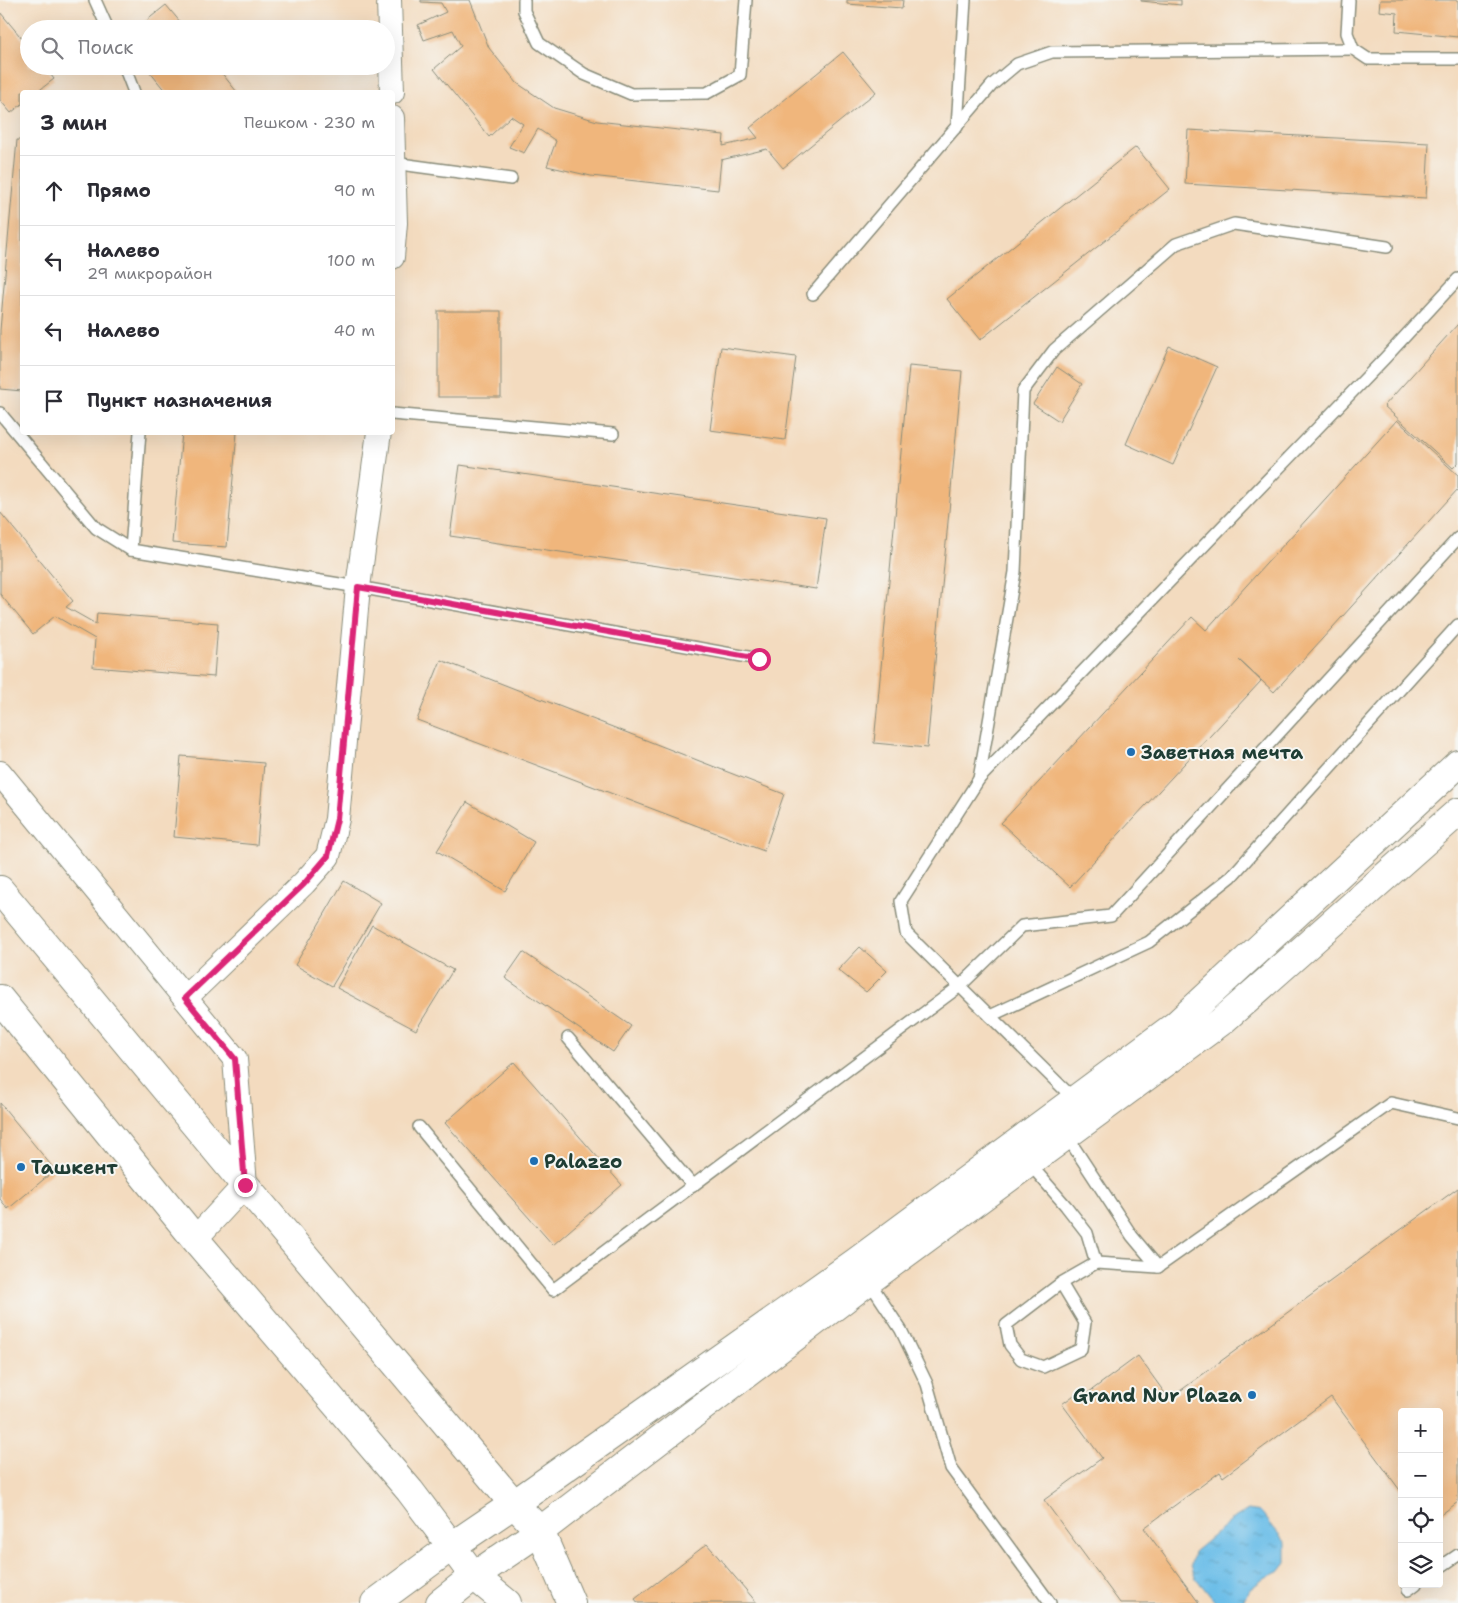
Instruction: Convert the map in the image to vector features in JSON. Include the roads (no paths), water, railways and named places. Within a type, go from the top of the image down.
[{"type":"main road","points":[[1072,1117],[1176,1024],[1458,764]]},
{"type":"main road","points":[[375,1603],[452,1546],[862,1271],[1072,1117],[1222,1021],[1458,812]]},
{"type":"main road","points":[[0,890],[245,1185],[514,1504],[540,1531],[571,1603]]},
{"type":"main road","points":[[0,999],[195,1239],[410,1491],[474,1576],[507,1603]]},
{"type":"main road","points":[[440,1603],[474,1576],[540,1531],[862,1271]]},
{"type":"street","points":[[389,0],[390,20]]},
{"type":"street","points":[[391,75],[392,90]]},
{"type":"street","points":[[185,998],[304,884],[328,856],[337,819],[358,587],[379,435]]},
{"type":"street","points":[[0,773],[235,1059],[245,1185],[195,1239]]},
{"type":"lane","points":[[95,0],[104,20]]},
{"type":"lane","points":[[524,0],[524,11],[538,43],[584,74],[630,94],[707,93],[740,75],[746,0]]},
{"type":"lane","points":[[957,127],[965,0]]},
{"type":"lane","points":[[1349,0],[1347,33],[1353,49]]},
{"type":"lane","points":[[813,294],[992,85],[1017,64],[1052,52],[1353,49],[1368,58],[1458,60]]},
{"type":"lane","points":[[127,75],[133,90]]},
{"type":"lane","points":[[395,163],[511,178]]},
{"type":"lane","points":[[979,779],[1015,572],[1023,392],[1054,350],[1176,244],[1234,224],[1386,247]]},
{"type":"lane","points":[[1158,1267],[1132,1236],[1072,1117],[990,1016],[906,933],[901,901],[979,779],[1385,358],[1458,279]]},
{"type":"lane","points":[[0,413],[96,528],[131,550],[358,587],[759,659]]},
{"type":"lane","points":[[395,414],[613,434]]},
{"type":"lane","points":[[131,550],[140,435]]},
{"type":"lane","points":[[419,1127],[553,1290],[960,986],[1022,926],[1111,916],[1458,538]]},
{"type":"lane","points":[[990,1016],[1149,942],[1231,877],[1458,625]]},
{"type":"lane","points":[[568,1038],[693,1186]]},
{"type":"lane","points":[[1061,1283],[1085,1323],[1081,1349],[1043,1367],[1021,1359],[1010,1345],[1006,1325],[1061,1283],[1096,1263],[1158,1267],[1391,1102],[1458,1118]]},
{"type":"lane","points":[[1022,1154],[1087,1233],[1096,1263]]},
{"type":"lane","points":[[862,1271],[900,1330],[927,1384],[951,1468],[1050,1603]]},
{"type":"lane","points":[[1443,1565],[1458,1555]]},
{"type":"water","points":[[1248,1510],[1261,1512],[1286,1543],[1286,1563],[1279,1572],[1266,1577],[1249,1590],[1244,1600],[1239,1603],[1216,1603],[1195,1577],[1191,1565],[1194,1552],[1236,1517]]},
{"type":"place","name":"Заветная мечта","points":[[1131,752]]},
{"type":"place","name":"Palazzo","points":[[534,1161]]},
{"type":"place","name":"Ташкент","points":[[21,1167]]},
{"type":"place","name":"Grand Nur Plaza","points":[[1252,1395]]}]
